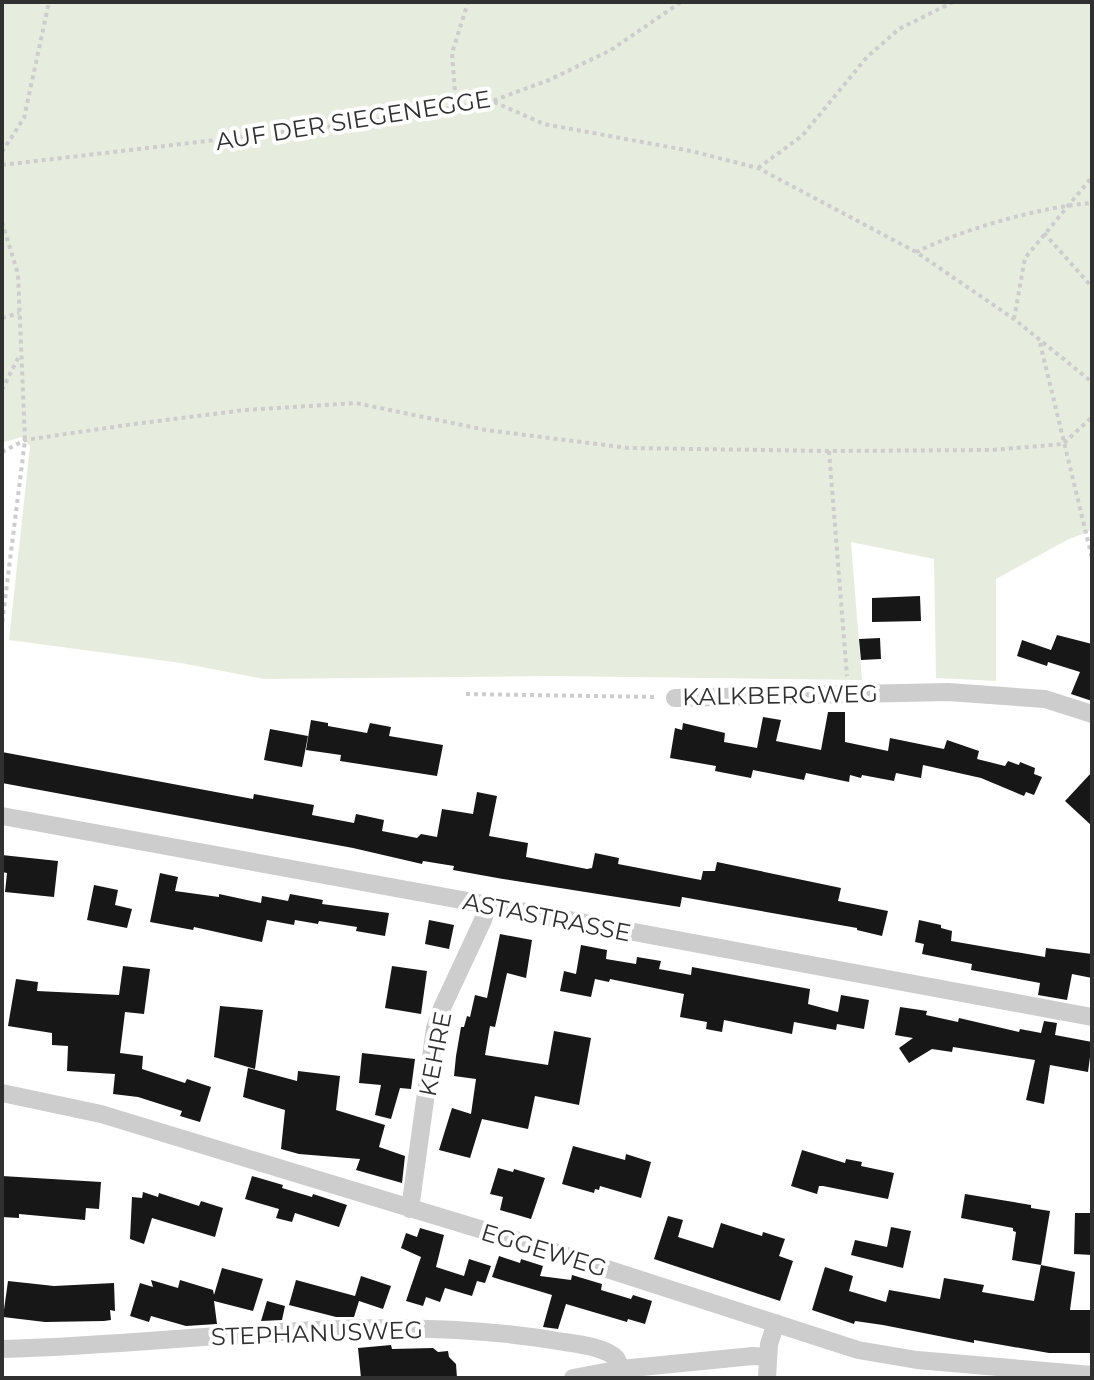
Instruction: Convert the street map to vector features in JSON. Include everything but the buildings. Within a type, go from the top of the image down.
[{"type":"street","name":"KALKBERGWEG","points":[[675,698],[948,692],[1045,699],[1092,714]]},
{"type":"street","name":"ASTASTRASSE","points":[[2,816],[307,869],[487,907],[1092,1017]]},
{"type":"street","name":"KEHRE","points":[[410,1209],[435,1028],[487,907]]},
{"type":"street","name":"EGGEWEG","points":[[2,1093],[101,1114],[858,1350],[917,1360],[1092,1375]]},
{"type":"street","points":[[767,1378],[767,1357],[776,1323]]},
{"type":"street","name":"STEPHANUSWEG","points":[[2,1349],[125,1344],[254,1332],[446,1329],[494,1332],[601,1350],[615,1357],[621,1369]]},
{"type":"street","points":[[573,1378],[621,1369],[767,1357]]},
{"type":"path","points":[[2,152],[24,118],[49,2]]},
{"type":"path","points":[[456,106],[452,53],[468,2]]},
{"type":"path","name":"AUF DER SIEGENEGGE","points":[[2,165],[361,123],[492,101],[549,80],[611,50],[681,2]]},
{"type":"path","points":[[758,168],[802,136],[867,57],[899,29],[953,2]]},
{"type":"path","points":[[492,101],[544,124],[691,151],[758,168],[916,252],[1014,319],[1092,382]]},
{"type":"path","points":[[1014,319],[1025,258],[1092,177]]},
{"type":"path","points":[[916,252],[948,236],[1068,205],[1092,203]]},
{"type":"path","points":[[2,222],[18,274],[19,356],[25,440],[2,624]]},
{"type":"path","points":[[1044,233],[1092,287]]},
{"type":"path","points":[[2,318],[20,313]]},
{"type":"path","points":[[1040,341],[1092,558]]},
{"type":"path","points":[[2,390],[19,356]]},
{"type":"path","points":[[2,452],[25,440],[244,410],[356,403],[486,430],[628,448],[992,450],[1063,444],[1092,417]]},
{"type":"path","points":[[829,451],[848,694]]},
{"type":"path","points":[[2,651],[2,671]]},
{"type":"path","name":"KALKBERGWEG","points":[[466,694],[675,698]]},
{"type":"green space","points":[[2,2],[1092,2],[1092,530],[1067,540],[996,579],[996,681],[936,678],[934,559],[851,542],[862,680],[552,676],[264,679],[181,663],[9,640],[30,446],[21,437],[2,443]]}]
